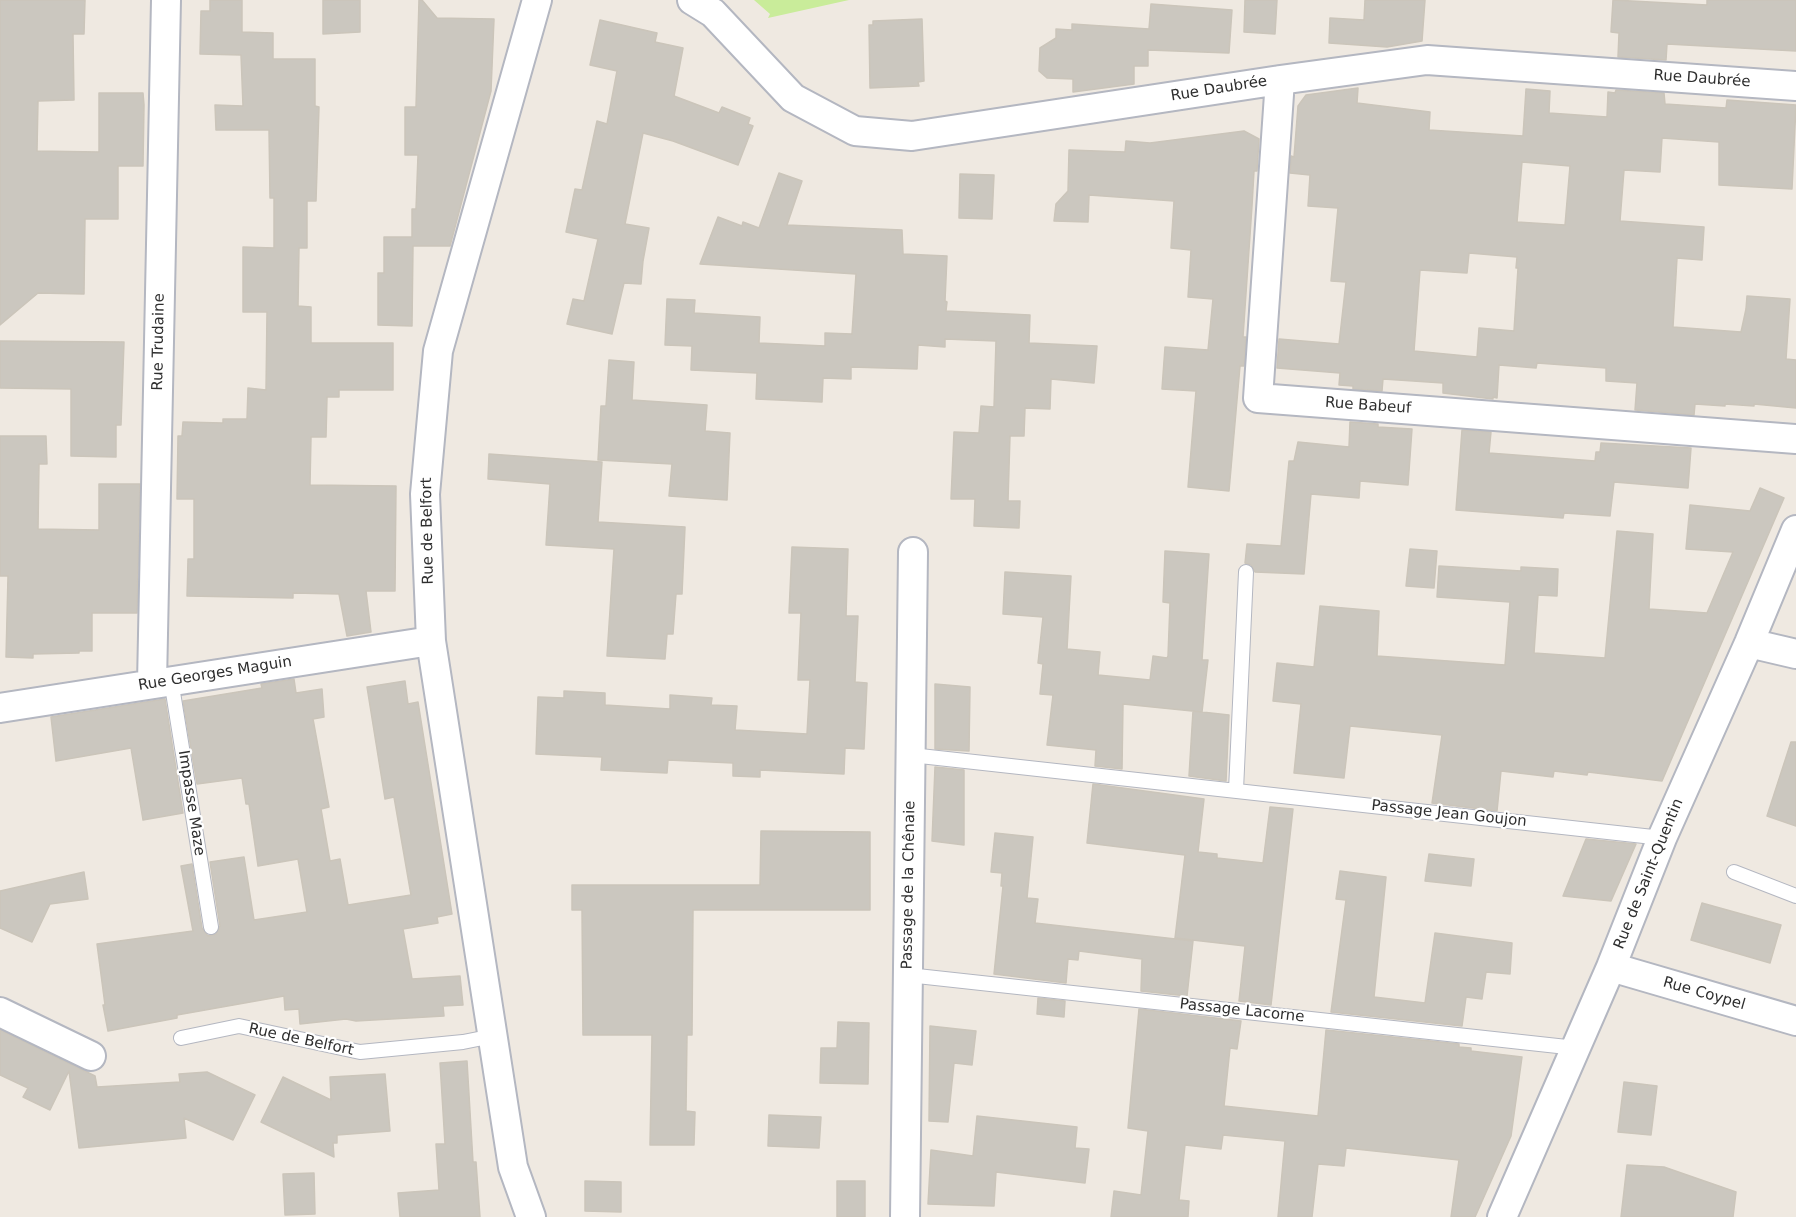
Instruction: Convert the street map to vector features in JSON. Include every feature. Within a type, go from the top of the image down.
[{"type":"street","name":"Rue Trudaine","points":[[162,682],[166,0]]},
{"type":"street","name":"Rue de Belfort","points":[[531,1217],[513,1167],[431,641],[424,494],[438,351],[537,0]]},
{"type":"street","name":"Rue Daubrée","points":[[692,0],[713,14],[794,98],[855,131],[912,136],[1427,60],[1796,86]]},
{"type":"street","name":"Rue Babeuf","points":[[1280,80],[1258,398],[1796,439]]},
{"type":"street","name":"Rue de Saint-Quentin","points":[[1502,1217],[1611,967],[1662,838],[1749,643],[1796,530]]},
{"type":"street","name":"Passage de la Chênaie","points":[[905,1217],[913,552]]},
{"type":"street","name":"Rue Georges Maguin","points":[[0,708],[431,641]]},
{"type":"street","points":[[1749,643],[1796,654]]},
{"type":"street","name":"Rue Coypel","points":[[1611,967],[1795,1018]]},
{"type":"street","points":[[0,1012],[91,1056]]},
{"type":"lane","points":[[1236,790],[1246,572]]},
{"type":"lane","name":"Impasse Maze","points":[[162,682],[211,927]]},
{"type":"lane","name":"Passage Jean Goujon","points":[[910,755],[1662,838]]},
{"type":"lane","points":[[1734,872],[1796,896]]},
{"type":"lane","name":"Passage Lacorne","points":[[908,975],[1576,1048]]},
{"type":"lane","name":"Rue de Belfort","points":[[181,1038],[238,1026],[360,1052],[463,1042],[493,1036]]},
{"type":"green space","points":[[754,0],[849,0],[768,18],[770,14]]},
{"type":"building","points":[[0,0],[85,0],[84,34],[73,34],[74,100],[38,101],[37,151],[99,152],[99,93],[143,93],[144,105],[143,166],[118,166],[118,219],[85,219],[84,294],[38,293],[0,325]]},
{"type":"building","points":[[210,0],[242,0],[242,32],[273,33],[273,59],[315,59],[315,106],[319,107],[316,201],[307,201],[307,248],[299,248],[298,306],[311,307],[311,343],[393,343],[393,390],[339,390],[339,397],[327,397],[326,437],[311,437],[310,485],[396,486],[395,591],[366,591],[371,632],[347,636],[339,594],[293,593],[293,598],[187,596],[188,559],[194,559],[194,499],[177,499],[178,436],[182,436],[183,422],[223,423],[223,419],[247,419],[248,388],[266,390],[267,312],[243,312],[243,247],[274,248],[274,198],[270,198],[269,130],[216,130],[215,105],[243,106],[241,55],[200,54],[201,11],[210,11]]},
{"type":"building","points":[[323,0],[360,0],[360,32],[323,34]]},
{"type":"building","points":[[419,0],[422,0],[437,18],[494,19],[491,91],[450,246],[413,246],[412,326],[378,325],[378,273],[384,273],[384,237],[412,237],[412,209],[416,209],[418,155],[405,155],[405,107],[416,107]]},
{"type":"building","points":[[1245,0],[1277,0],[1275,34],[1244,32]]},
{"type":"building","points":[[1365,0],[1425,0],[1422,41],[1387,47],[1329,43],[1330,18],[1364,20]]},
{"type":"building","points":[[1613,0],[1707,5],[1707,0],[1796,0],[1796,51],[1667,44],[1666,60],[1618,57],[1619,33],[1611,32]]},
{"type":"building","points":[[1151,4],[1232,10],[1229,53],[1148,50],[1148,66],[1134,66],[1134,84],[1073,92],[1073,79],[1047,78],[1039,71],[1040,48],[1056,38],[1056,29],[1072,30],[1072,24],[1149,29]]},
{"type":"building","points":[[922,19],[924,81],[918,82],[919,86],[870,88],[869,25],[873,25],[873,21]]},
{"type":"building","points":[[600,20],[657,33],[655,42],[683,48],[674,96],[719,113],[722,107],[750,118],[748,124],[753,126],[738,165],[673,141],[643,133],[625,224],[649,228],[641,284],[624,283],[612,334],[567,324],[573,299],[584,301],[598,239],[566,232],[575,189],[582,190],[597,121],[607,124],[617,71],[590,65]]},
{"type":"building","points":[[1358,88],[1357,103],[1430,112],[1429,130],[1523,136],[1526,89],[1550,91],[1549,113],[1607,117],[1608,92],[1615,93],[1616,90],[1664,93],[1665,104],[1726,108],[1727,100],[1796,105],[1792,189],[1719,185],[1719,142],[1662,138],[1660,172],[1624,170],[1620,221],[1704,227],[1702,260],[1677,258],[1673,327],[1741,332],[1747,296],[1790,299],[1786,359],[1796,360],[1796,408],[1754,404],[1754,406],[1725,404],[1725,406],[1695,404],[1694,415],[1635,410],[1637,383],[1606,381],[1606,368],[1537,363],[1536,368],[1499,365],[1497,398],[1493,397],[1493,399],[1443,393],[1443,383],[1383,379],[1382,391],[1353,389],[1353,386],[1339,385],[1340,373],[1277,368],[1279,339],[1339,344],[1346,282],[1331,281],[1338,208],[1308,206],[1310,175],[1290,173],[1291,156],[1294,157],[1298,106],[1306,95]],"holes":[[[1522,162],[1570,166],[1565,225],[1517,222]],[[1469,253],[1517,257],[1514,331],[1479,328],[1477,357],[1414,351],[1420,270],[1467,273]]]},
{"type":"building","points":[[1244,131],[1259,139],[1257,171],[1254,171],[1243,337],[1246,337],[1244,366],[1240,366],[1229,491],[1188,487],[1196,391],[1162,389],[1165,347],[1208,350],[1213,299],[1188,297],[1191,250],[1171,248],[1174,201],[1089,195],[1088,222],[1054,221],[1056,204],[1068,191],[1069,150],[1125,152],[1126,141],[1150,143]]},
{"type":"building","points":[[779,173],[802,181],[787,225],[902,230],[903,254],[947,256],[946,311],[1030,315],[1029,343],[1097,346],[1094,383],[1051,379],[1050,409],[1025,408],[1024,436],[1010,436],[1008,501],[1020,501],[1019,528],[974,526],[975,499],[951,499],[954,432],[979,433],[981,406],[994,407],[996,341],[945,339],[945,347],[918,345],[917,369],[851,367],[851,379],[823,378],[822,402],[756,399],[757,373],[691,370],[692,346],[665,345],[667,299],[695,300],[694,313],[760,317],[759,343],[825,346],[825,333],[852,334],[856,274],[700,264],[718,217],[742,226],[743,222],[759,228]]},
{"type":"building","points":[[960,174],[994,175],[992,219],[959,218]]},
{"type":"building","points":[[0,341],[124,342],[121,425],[116,425],[116,457],[71,456],[71,389],[0,388]]},
{"type":"building","points":[[609,360],[634,362],[632,400],[707,405],[705,431],[730,433],[727,500],[669,496],[672,464],[598,460],[601,406],[606,406]]},
{"type":"building","points":[[1350,422],[1378,424],[1378,427],[1412,429],[1408,485],[1360,481],[1359,498],[1311,494],[1304,574],[1255,572],[1251,565],[1245,563],[1247,544],[1281,546],[1289,461],[1294,461],[1298,442],[1349,447]]},
{"type":"building","points":[[1462,430],[1491,432],[1489,453],[1595,461],[1596,452],[1600,452],[1601,443],[1691,448],[1688,488],[1614,482],[1610,516],[1564,513],[1563,518],[1456,510]]},
{"type":"building","points":[[0,436],[46,436],[47,464],[39,464],[38,529],[99,530],[99,484],[140,484],[137,613],[92,613],[92,651],[33,654],[33,658],[6,657],[8,576],[0,576]]},
{"type":"building","points":[[489,454],[602,462],[598,522],[685,527],[682,594],[676,594],[673,634],[667,634],[665,659],[607,656],[614,549],[546,545],[550,484],[488,479]]},
{"type":"building","points":[[1760,488],[1784,498],[1662,781],[1588,772],[1587,775],[1554,771],[1553,777],[1501,771],[1497,811],[1432,803],[1442,735],[1350,726],[1344,778],[1294,773],[1301,704],[1273,701],[1277,663],[1314,667],[1320,606],[1379,611],[1377,656],[1505,665],[1510,602],[1437,597],[1439,566],[1521,571],[1521,567],[1558,569],[1557,596],[1538,595],[1534,653],[1605,658],[1617,531],[1653,534],[1649,609],[1707,613],[1733,552],[1686,549],[1690,505],[1750,511]]},
{"type":"building","points":[[792,547],[848,549],[846,616],[858,616],[855,682],[867,683],[864,749],[845,748],[844,774],[760,770],[760,777],[733,776],[733,763],[668,760],[667,773],[601,770],[602,757],[536,754],[538,697],[564,698],[564,691],[605,693],[605,705],[670,709],[670,695],[712,698],[711,705],[737,706],[735,730],[807,734],[810,680],[798,680],[801,613],[789,613]]},
{"type":"building","points":[[1410,549],[1437,551],[1434,588],[1406,586]]},
{"type":"building","points":[[1165,551],[1209,554],[1202,660],[1208,660],[1202,712],[1123,704],[1122,769],[1095,766],[1096,750],[1047,745],[1053,695],[1040,694],[1043,664],[1038,663],[1043,617],[1003,614],[1005,572],[1071,576],[1067,649],[1100,652],[1098,675],[1150,680],[1153,656],[1167,658],[1168,656],[1170,603],[1163,602]]},
{"type":"building","points":[[294,679],[296,693],[322,689],[324,717],[313,719],[329,807],[321,809],[330,861],[340,859],[348,905],[411,895],[394,797],[385,799],[367,687],[405,681],[408,704],[418,702],[452,914],[437,917],[438,923],[403,929],[412,979],[460,976],[463,1005],[443,1006],[444,1016],[356,1021],[346,1019],[300,1024],[299,1009],[285,1010],[284,996],[177,1015],[177,1018],[108,1031],[97,944],[193,931],[181,866],[192,864],[202,928],[208,936],[216,934],[220,926],[210,862],[244,857],[254,920],[307,912],[298,859],[258,866],[249,804],[246,804],[242,778],[197,784],[183,701],[262,688],[261,684]]},
{"type":"building","points":[[935,684],[970,687],[969,751],[935,749]]},
{"type":"building","points":[[165,699],[183,813],[143,820],[131,748],[56,761],[51,717]]},
{"type":"building","points":[[1193,711],[1229,715],[1226,781],[1189,776]]},
{"type":"building","points":[[1791,742],[1796,742],[1796,826],[1767,816]]},
{"type":"building","points":[[935,767],[964,770],[964,845],[932,841]]},
{"type":"building","points":[[1093,784],[1204,799],[1198,852],[1217,854],[1217,858],[1263,863],[1270,807],[1293,809],[1271,1005],[1239,1001],[1245,946],[1175,938],[1185,855],[1087,843]]},
{"type":"building","points":[[761,831],[870,832],[870,910],[693,910],[692,1035],[687,1035],[686,1111],[695,1112],[694,1145],[650,1145],[652,1035],[583,1035],[582,910],[572,910],[572,885],[760,885]]},
{"type":"building","points":[[995,833],[1033,837],[1027,898],[1038,899],[1035,923],[1193,941],[1187,996],[1141,991],[1142,959],[1079,951],[1078,960],[1068,959],[1066,983],[994,974],[1003,886],[1001,886],[1002,873],[991,872]]},
{"type":"building","points":[[1586,839],[1636,844],[1611,901],[1563,896]]},
{"type":"building","points":[[1429,854],[1474,859],[1471,886],[1425,881]]},
{"type":"building","points":[[1340,871],[1386,877],[1374,997],[1425,1003],[1435,933],[1512,943],[1510,974],[1486,972],[1482,999],[1466,997],[1462,1026],[1331,1012],[1346,900],[1336,899]]},
{"type":"building","points":[[84,872],[88,899],[50,904],[32,942],[0,928],[0,891]]},
{"type":"building","points":[[1702,903],[1781,925],[1770,963],[1691,940]]},
{"type":"building","points":[[1038,998],[1065,1001],[1064,1017],[1037,1014]]},
{"type":"building","points":[[1139,1009],[1241,1021],[1237,1049],[1230,1048],[1224,1106],[1318,1116],[1326,1030],[1459,1044],[1459,1047],[1471,1048],[1471,1051],[1522,1057],[1511,1136],[1475,1217],[1451,1217],[1459,1160],[1346,1148],[1344,1166],[1318,1164],[1312,1217],[1278,1217],[1285,1141],[1223,1135],[1221,1149],[1185,1145],[1179,1200],[1189,1201],[1188,1217],[1111,1217],[1114,1191],[1141,1195],[1148,1131],[1128,1128]]},
{"type":"building","points":[[838,1022],[869,1023],[868,1084],[820,1083],[821,1048],[837,1048]]},
{"type":"building","points":[[930,1026],[976,1031],[972,1065],[954,1063],[948,1122],[929,1121]]},
{"type":"building","points":[[0,1030],[95,1076],[97,1087],[180,1082],[179,1074],[207,1072],[255,1095],[233,1140],[184,1118],[186,1138],[79,1148],[69,1071],[50,1110],[23,1097],[28,1088],[0,1075]]},
{"type":"building","points":[[467,1061],[473,1162],[476,1162],[480,1217],[400,1217],[398,1193],[439,1190],[436,1144],[445,1144],[440,1063]]},
{"type":"building","points":[[385,1074],[390,1131],[337,1135],[337,1143],[333,1143],[334,1157],[261,1122],[283,1077],[331,1100],[330,1077]]},
{"type":"building","points":[[1624,1082],[1657,1086],[1651,1135],[1618,1132]]},
{"type":"building","points":[[769,1115],[821,1117],[819,1148],[768,1146]]},
{"type":"building","points":[[977,1116],[1077,1127],[1075,1148],[1089,1149],[1085,1183],[996,1172],[994,1206],[928,1204],[931,1150],[973,1156]]},
{"type":"building","points":[[1627,1165],[1664,1167],[1736,1192],[1733,1217],[1621,1217]]},
{"type":"building","points":[[314,1173],[315,1214],[285,1215],[283,1174]]},
{"type":"building","points":[[585,1181],[621,1182],[621,1212],[585,1211]]},
{"type":"building","points":[[837,1181],[865,1181],[865,1217],[837,1217]]}]
